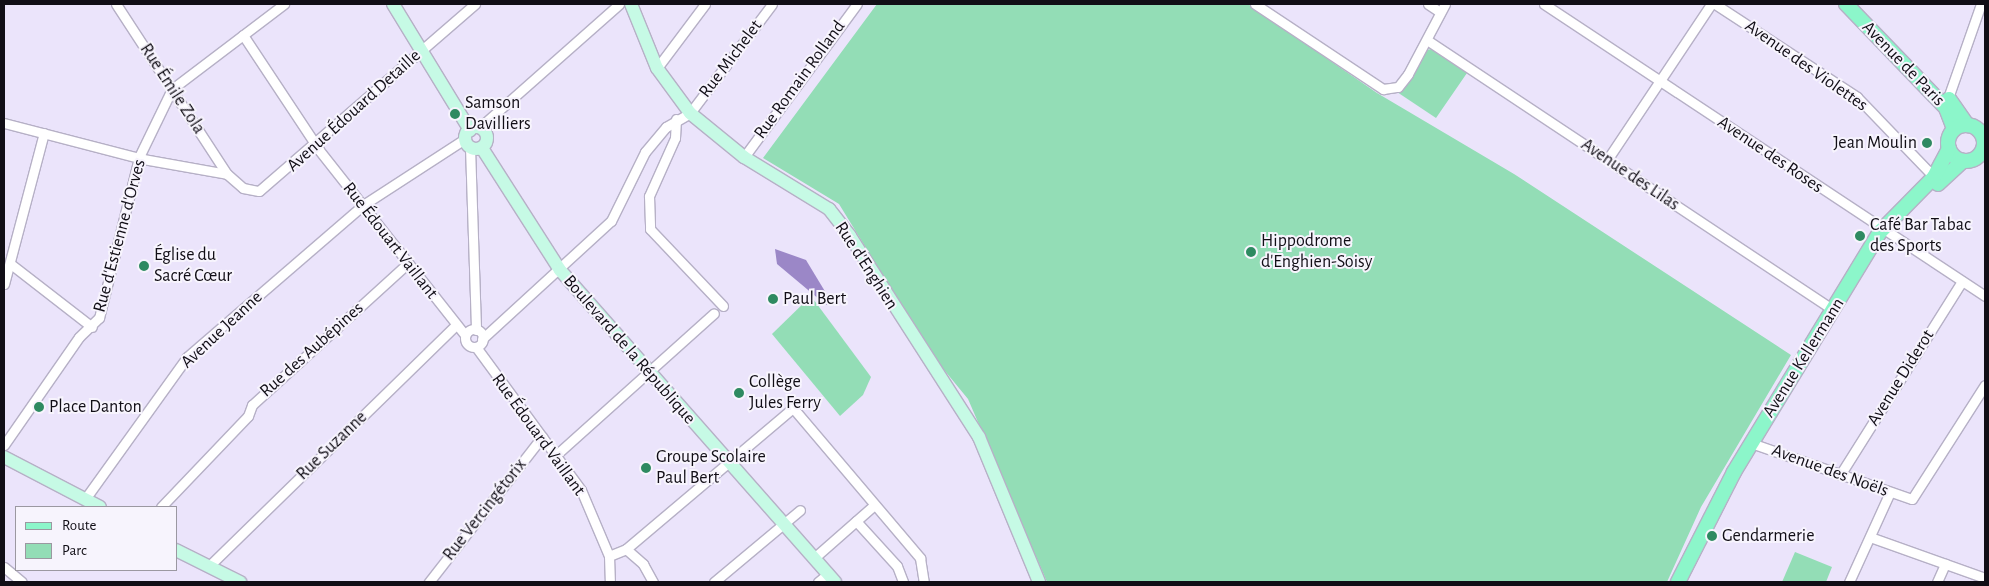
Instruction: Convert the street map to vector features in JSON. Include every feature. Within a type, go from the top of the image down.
[{"type":"main road","name":"Avenue de Paris","points":[[1846,4],[1946,108],[1961,127]]},
{"type":"main road","name":"Avenue de Paris","points":[[1856,4],[1948,98],[1961,127]]},
{"type":"main road","name":"Avenue Kellermann","points":[[1678,582],[1754,443],[1833,310],[1884,231],[1934,177],[1961,127]]},
{"type":"main road","points":[[1949,149],[1963,160],[1983,151],[1978,130],[1961,127]]},
{"type":"main road","name":"Avenue Kellermann","points":[[1684,582],[1754,443],[1884,231],[1963,160]]},
{"type":"street","points":[[118,7],[128,4]]},
{"type":"street","points":[[172,90],[284,4]]},
{"type":"street","name":"Boulevard de la République","points":[[393,4],[473,138],[560,270],[832,578]]},
{"type":"street","name":"Avenue Édouard Detaille","points":[[227,174],[243,188],[264,190],[475,4]]},
{"type":"street","name":"Avenue Jeanne","points":[[85,499],[187,357],[363,206],[473,138],[619,4]]},
{"type":"street","name":"Rue d'Enghien","points":[[631,4],[657,68],[690,114],[744,157],[829,209],[850,236],[979,437],[1039,582]]},
{"type":"street","points":[[657,68],[705,4]]},
{"type":"street","name":"Rue Michelet","points":[[690,114],[772,4]]},
{"type":"street","name":"Rue Romain Rolland","points":[[744,157],[857,4]]},
{"type":"street","points":[[1255,4],[1383,89],[1398,87],[1427,40],[1443,8],[1428,4]]},
{"type":"street","name":"Avenue des Roses","points":[[1544,4],[1884,231],[1985,296]]},
{"type":"street","points":[[1607,160],[1711,4]]},
{"type":"street","name":"Avenue des Violettes","points":[[1715,4],[1857,97],[1934,177]]},
{"type":"street","points":[[1948,98],[1981,4]]},
{"type":"street","name":"Rue Émile Zola","points":[[118,7],[227,174]]},
{"type":"street","name":"Rue Édouart Vaillant","points":[[243,35],[316,146],[456,325],[466,335],[466,343],[479,343]]},
{"type":"street","name":"Avenue des Lilas","points":[[1427,40],[1833,310]]},
{"type":"street","name":"Rue d'Estienne d'Orves","points":[[92,328],[99,318],[139,157],[172,90]]},
{"type":"street","points":[[473,138],[476,330],[479,343],[611,221],[632,173],[676,119],[690,114]]},
{"type":"street","points":[[676,119],[675,138],[649,196],[650,229],[723,306]]},
{"type":"street","points":[[4,123],[139,157],[227,174]]},
{"type":"street","points":[[4,284],[12,265],[44,133]]},
{"type":"street","name":"Rue des Aubépines","points":[[162,506],[248,416],[252,404],[408,263]]},
{"type":"street","points":[[4,445],[78,337],[92,328],[12,265]]},
{"type":"street","name":"Avenue Diderot","points":[[1840,475],[1962,281]]},
{"type":"street","points":[[556,455],[714,314]]},
{"type":"street","name":"Rue Suzanne","points":[[209,566],[456,325]]},
{"type":"street","points":[[466,335],[476,330]]},
{"type":"street","name":"Rue Édouard Vaillant","points":[[479,343],[542,437],[581,490],[609,556],[610,582]]},
{"type":"street","name":"Avenue des Noëls","points":[[1754,443],[1908,499],[1914,498],[1985,385]]},
{"type":"street","points":[[609,556],[626,548],[727,461],[793,408],[873,506],[920,558],[924,582]]},
{"type":"street","name":"Rue Vercingétorix","points":[[429,582],[542,437]]},
{"type":"street","points":[[4,457],[98,506]]},
{"type":"street","points":[[1849,582],[1890,492]]},
{"type":"street","points":[[814,558],[873,506]]},
{"type":"street","points":[[714,582],[800,510]]},
{"type":"street","points":[[856,521],[897,566],[903,582]]},
{"type":"street","points":[[1870,537],[1985,578]]},
{"type":"street","points":[[626,548],[643,564],[653,582]]},
{"type":"street","points":[[178,551],[240,582]]},
{"type":"street","points":[[1937,582],[1945,564]]},
{"type":"street","points":[[4,567],[22,582]]},
{"type":"street","points":[[818,582],[832,578]]},
{"type":"green space","name":"Hippodrome d'Enghien-Soisy","points":[[877,4],[1248,4],[1377,93],[1514,174],[1791,355],[1701,507],[1667,582],[1047,582],[968,399],[931,354],[839,204],[763,158]]},
{"type":"green space","points":[[1432,49],[1467,73],[1436,118],[1397,92],[1407,85],[1426,50]]},
{"type":"green space","points":[[811,296],[871,377],[863,395],[840,416],[772,334]]},
{"type":"green space","points":[[1795,552],[1832,567],[1826,582],[1782,582]]},
{"type":"shaded area","points":[[775,249],[806,260],[832,303],[826,305],[777,264]]},
{"type":"place","name":"Samson Davilliers","points":[[455,114]]},
{"type":"place","name":"Jean Moulin","points":[[1927,143]]},
{"type":"place","name":"Café Bar Tabac des Sports","points":[[1860,236]]},
{"type":"place","name":"Hippodrome d'Enghien-Soisy","points":[[1251,252]]},
{"type":"place","name":"Église du Sacré Cœur","points":[[144,266]]},
{"type":"place","name":"Paul Bert","points":[[773,299]]},
{"type":"place","name":"Collège Jules Ferry","points":[[739,393]]},
{"type":"place","name":"Place Danton","points":[[39,407]]},
{"type":"place","name":"Groupe Scolaire Paul Bert","points":[[646,468]]},
{"type":"place","name":"Gendarmerie","points":[[1712,536]]}]
